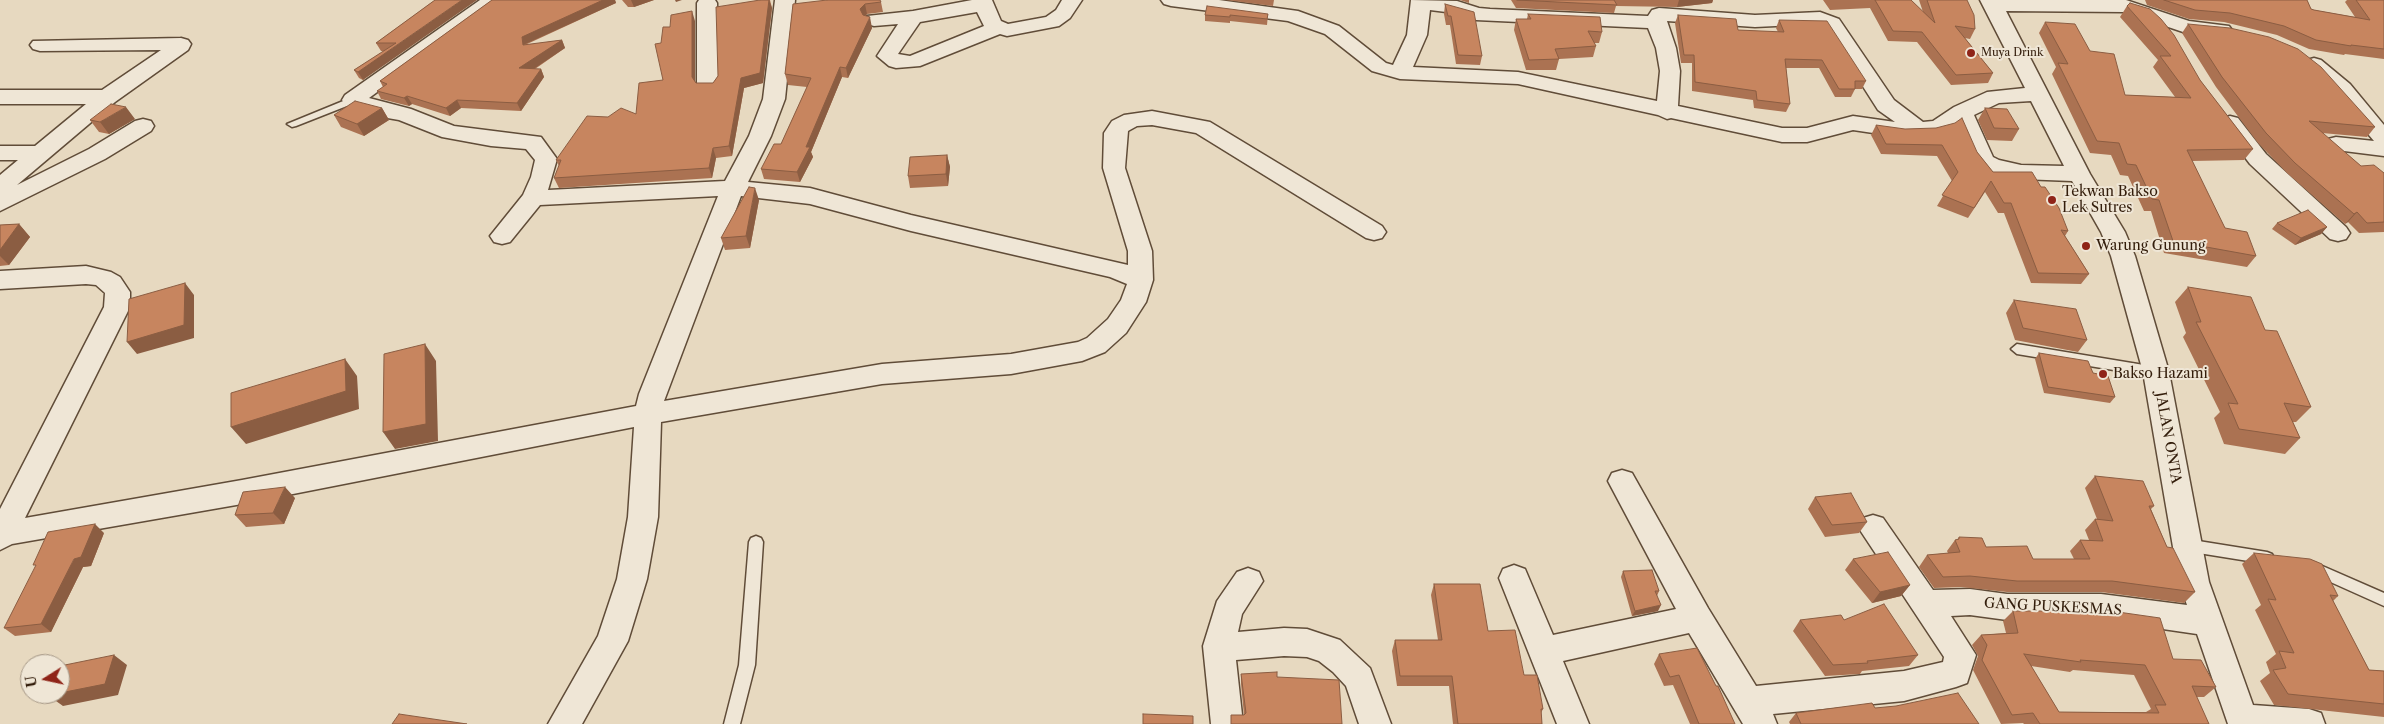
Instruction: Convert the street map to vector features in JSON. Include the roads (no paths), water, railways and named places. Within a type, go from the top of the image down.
[{"type":"street","points":[[354,100],[493,0]]},
{"type":"street","points":[[913,17],[887,56],[896,62],[913,62],[996,27],[1006,30],[1052,22],[1063,14],[1072,0]]},
{"type":"street","points":[[1172,0],[1291,15],[1332,30],[1389,70],[1518,78],[1667,112],[1790,136],[1807,136],[1853,124],[1920,130],[1941,126],[1962,112],[1995,97],[2037,94]]},
{"type":"street","points":[[706,1],[708,86]]},
{"type":"street","points":[[1389,70],[1417,35],[1421,1],[1444,4],[1476,14],[1656,22]]},
{"type":"street","points":[[874,20],[913,17],[983,2],[996,27]]},
{"type":"street","points":[[1991,3],[2105,4],[2147,7],[2186,27],[2239,33]]},
{"type":"street","name":"JALAN ONTA","points":[[1991,3],[2079,174],[2109,224],[2123,256],[2156,372],[2194,582],[2243,721]]},
{"type":"street","points":[[564,724],[612,641],[632,579],[643,517],[648,414],[652,394],[733,188],[760,136],[774,99],[791,4]]},
{"type":"street","points":[[2147,7],[2177,43]]},
{"type":"street","points":[[1667,112],[1670,71],[1666,48],[1656,22],[1657,16],[1662,13],[1741,21],[1825,18],[1832,23],[1886,105],[1920,130]]},
{"type":"street","points":[[0,187],[107,97],[181,46],[181,44],[40,45]]},
{"type":"street","points":[[2299,53],[2342,89],[2384,139]]},
{"type":"street","points":[[0,97],[107,97]]},
{"type":"street","points":[[354,100],[384,111],[403,114],[450,132],[491,139],[532,142],[546,159],[542,177],[533,198],[502,236]]},
{"type":"street","points":[[2217,108],[2258,159],[2338,233]]},
{"type":"street","points":[[1962,112],[1984,161],[1992,166],[2021,172],[2079,174]]},
{"type":"street","points":[[0,535],[242,492],[648,414],[882,374],[1011,364],[1082,351],[1096,344],[1117,326],[1132,302],[1140,280],[1140,251],[1114,168],[1115,133],[1120,126],[1132,120],[1152,118],[1202,127],[1374,232]]},
{"type":"street","points":[[0,203],[97,154],[143,126]]},
{"type":"street","points":[[2336,144],[2384,149]]},
{"type":"street","points":[[0,153],[41,152]]},
{"type":"street","points":[[533,198],[733,188],[810,196],[911,223],[1116,270],[1140,280]]},
{"type":"street","points":[[0,280],[71,275],[102,278],[111,283],[118,292],[117,307],[0,535]]},
{"type":"street","points":[[1622,481],[1697,618],[1755,713],[1904,686],[1956,673],[1960,655],[1873,527]]},
{"type":"street","points":[[1514,578],[1573,724]]},
{"type":"street","points":[[1227,724],[1219,646],[1228,610],[1248,581]]},
{"type":"street","name":"GANG PUSKESMAS","points":[[1926,603],[1970,602],[2007,608],[2101,607],[2209,622]]},
{"type":"street","points":[[1542,651],[1697,618]]},
{"type":"street","points":[[1219,646],[1307,643],[1329,650],[1359,678],[1375,724]]},
{"type":"street","points":[[2243,721],[2309,724]]},
{"type":"lane","points":[[292,124],[354,100]]},
{"type":"lane","points":[[2017,349],[2156,372]]},
{"type":"lane","points":[[732,724],[747,665],[756,542]]},
{"type":"lane","points":[[2186,545],[2277,559]]},
{"type":"lane","points":[[2296,562],[2317,569],[2384,600]]},
{"type":"place","name":"Muya Drink","points":[[1971,53]]},
{"type":"place","name":"Tekwan Bakso Lek Sutres","points":[[2052,200]]},
{"type":"place","name":"Warung Gunung","points":[[2086,246]]},
{"type":"place","name":"Bakso Hazami","points":[[2103,374]]}]
